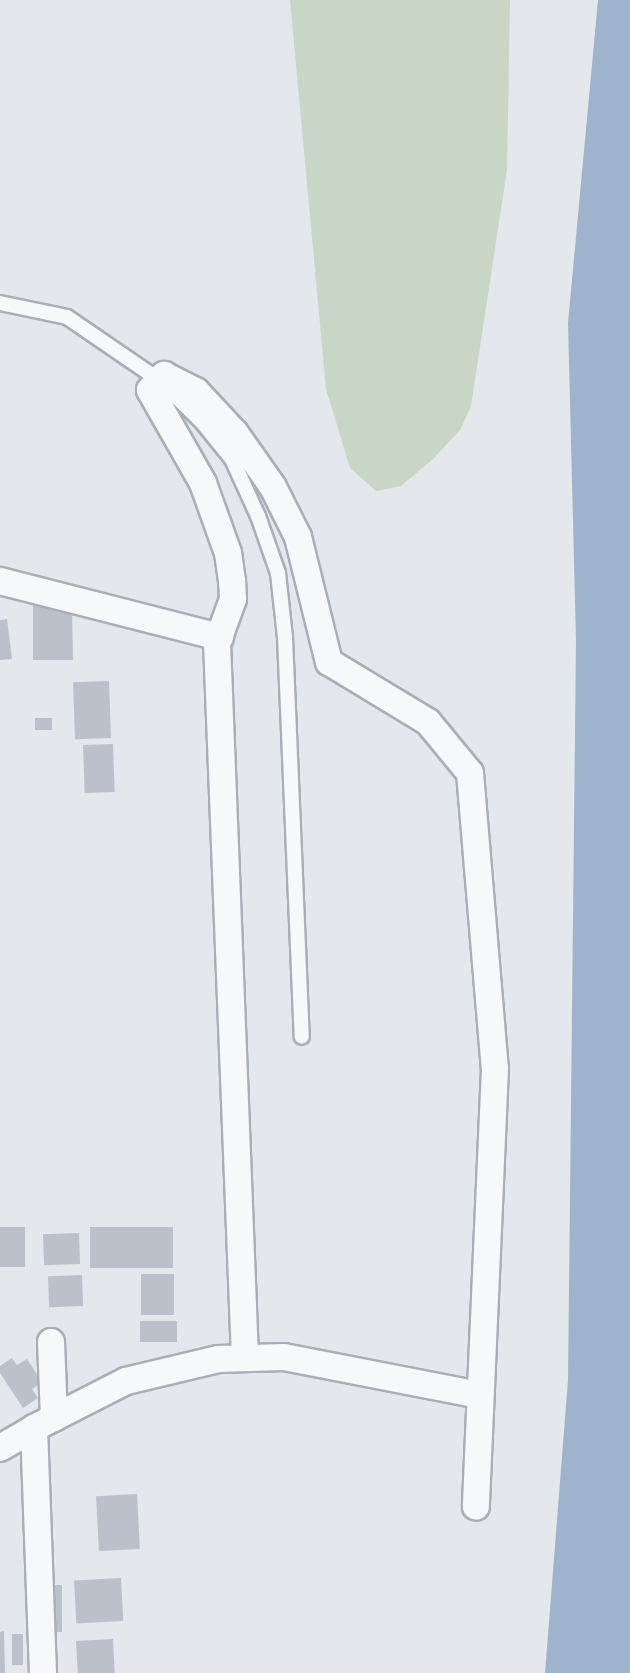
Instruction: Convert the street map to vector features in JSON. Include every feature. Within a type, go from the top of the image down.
[{"type":"street","points":[[245,1358],[220,637],[233,599],[228,554],[203,483],[150,390],[164,375],[196,391],[235,433],[273,488],[298,537],[329,662],[428,722],[470,773],[486,919],[495,1068],[476,1507]]},
{"type":"street","points":[[0,581],[220,637]]},
{"type":"street","points":[[43,1673],[44,1423],[51,1342]]},
{"type":"street","points":[[0,1448],[126,1381],[218,1359],[284,1357],[479,1395]]},
{"type":"lane","points":[[0,303],[67,317],[159,380],[202,422],[232,459],[278,573],[285,638],[302,1037]]},
{"type":"green space","points":[[290,0],[510,0],[507,170],[471,406],[460,430],[433,459],[401,486],[376,491],[350,468],[326,389]]},
{"type":"water","points":[[598,0],[630,0],[630,1673],[545,1673],[568,1380],[576,640],[568,323]]},
{"type":"building","points":[[33,601],[72,610],[73,660],[33,660]]},
{"type":"building","points":[[7,619],[12,659],[0,660],[0,620]]},
{"type":"building","points":[[109,681],[111,738],[75,739],[73,682]]},
{"type":"building","points":[[35,718],[52,718],[52,730],[35,730]]},
{"type":"building","points":[[113,744],[115,792],[85,793],[83,745]]},
{"type":"building","points":[[0,1227],[25,1227],[25,1267],[0,1267]]},
{"type":"building","points":[[90,1227],[173,1227],[173,1268],[90,1268]]},
{"type":"building","points":[[79,1233],[80,1264],[44,1265],[43,1234]]},
{"type":"building","points":[[141,1274],[174,1274],[174,1315],[141,1315]]},
{"type":"building","points":[[82,1275],[83,1306],[49,1307],[48,1276]]},
{"type":"building","points":[[140,1321],[177,1321],[177,1342],[140,1342]]},
{"type":"building","points":[[12,1358],[17,1365],[27,1359],[42,1382],[32,1389],[38,1398],[23,1408],[0,1373],[0,1366]]},
{"type":"building","points":[[137,1494],[140,1549],[99,1551],[96,1496]]},
{"type":"building","points":[[121,1578],[123,1621],[76,1623],[74,1580]]},
{"type":"building","points":[[47,1585],[62,1585],[62,1632],[47,1632]]},
{"type":"building","points":[[4,1631],[5,1673],[0,1673],[0,1632]]},
{"type":"building","points":[[12,1634],[23,1634],[23,1665],[12,1665]]},
{"type":"building","points":[[113,1639],[115,1673],[78,1673],[76,1641]]}]
